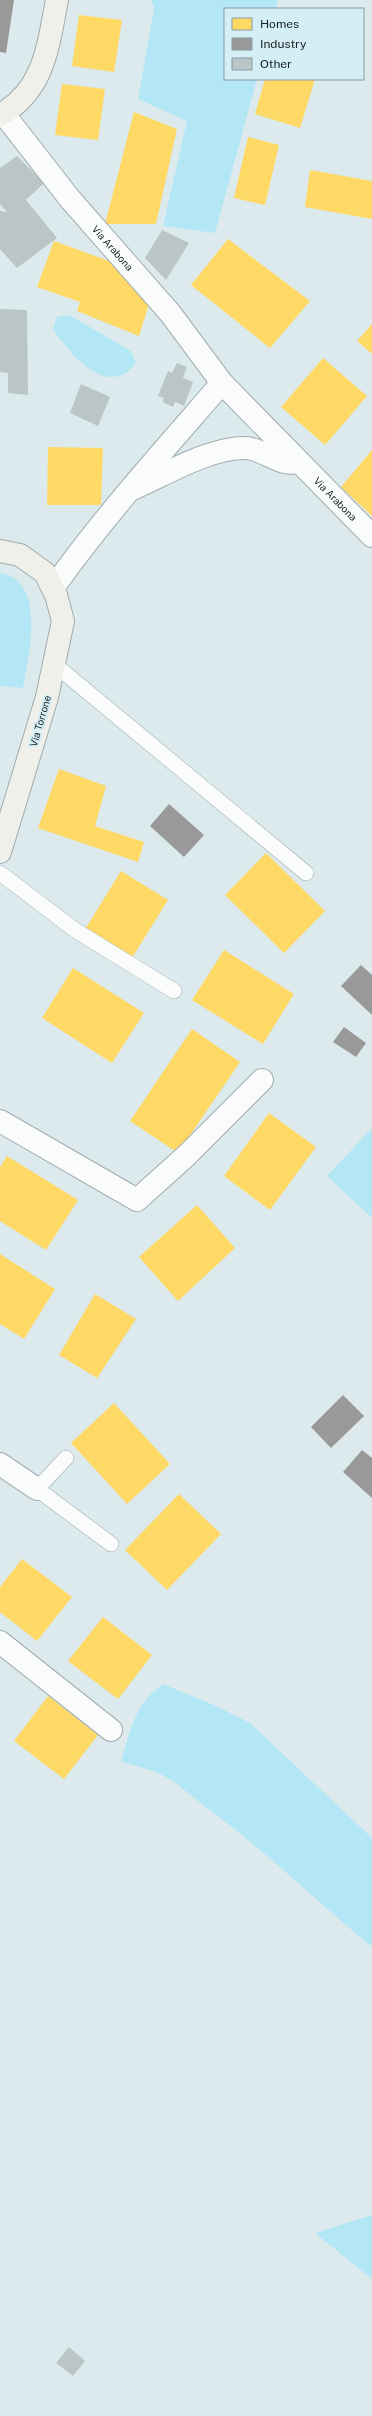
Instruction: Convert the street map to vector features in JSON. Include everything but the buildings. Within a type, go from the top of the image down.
[{"type":"main road","name":"Via Arabona","points":[[1,114],[11,109],[30,89],[42,71],[57,0]]},
{"type":"main road","points":[[0,551],[20,555],[45,573],[53,588]]},
{"type":"main road","name":"Via Torrone","points":[[0,852],[45,705],[63,621],[53,588]]},
{"type":"street","name":"Via Arabona","points":[[1,114],[70,199],[170,313],[222,383],[372,536]]},
{"type":"street","points":[[53,588],[89,538],[127,491],[222,383]]},
{"type":"street","points":[[127,491],[194,461],[233,450],[252,449],[290,464],[298,462]]},
{"type":"street","points":[[0,1121],[138,1200],[186,1156],[262,1080]]},
{"type":"street","points":[[0,1464],[37,1489]]},
{"type":"street","points":[[0,1642],[111,1730]]},
{"type":"lane","points":[[54,664],[306,873]]},
{"type":"lane","points":[[0,873],[75,930],[174,991]]},
{"type":"lane","points":[[66,1458],[37,1489],[111,1544]]},
{"type":"shaded area","points":[[151,0],[278,0],[276,8],[224,8],[224,80],[257,80],[215,233],[163,226],[187,121],[138,99],[154,8]]},
{"type":"shaded area","points":[[69,315],[131,351],[136,363],[125,373],[113,377],[102,375],[90,370],[69,350],[53,329],[57,317]]},
{"type":"shaded area","points":[[0,573],[15,579],[24,590],[30,604],[31,640],[23,688],[0,686]]},
{"type":"shaded area","points":[[372,1128],[372,1218],[327,1176]]},
{"type":"shaded area","points":[[163,1684],[214,1705],[250,1723],[372,1838],[372,1947],[249,1841],[169,1779],[156,1772],[121,1762],[135,1718],[146,1700]]},
{"type":"shaded area","points":[[372,2215],[372,2279],[315,2233]]}]
